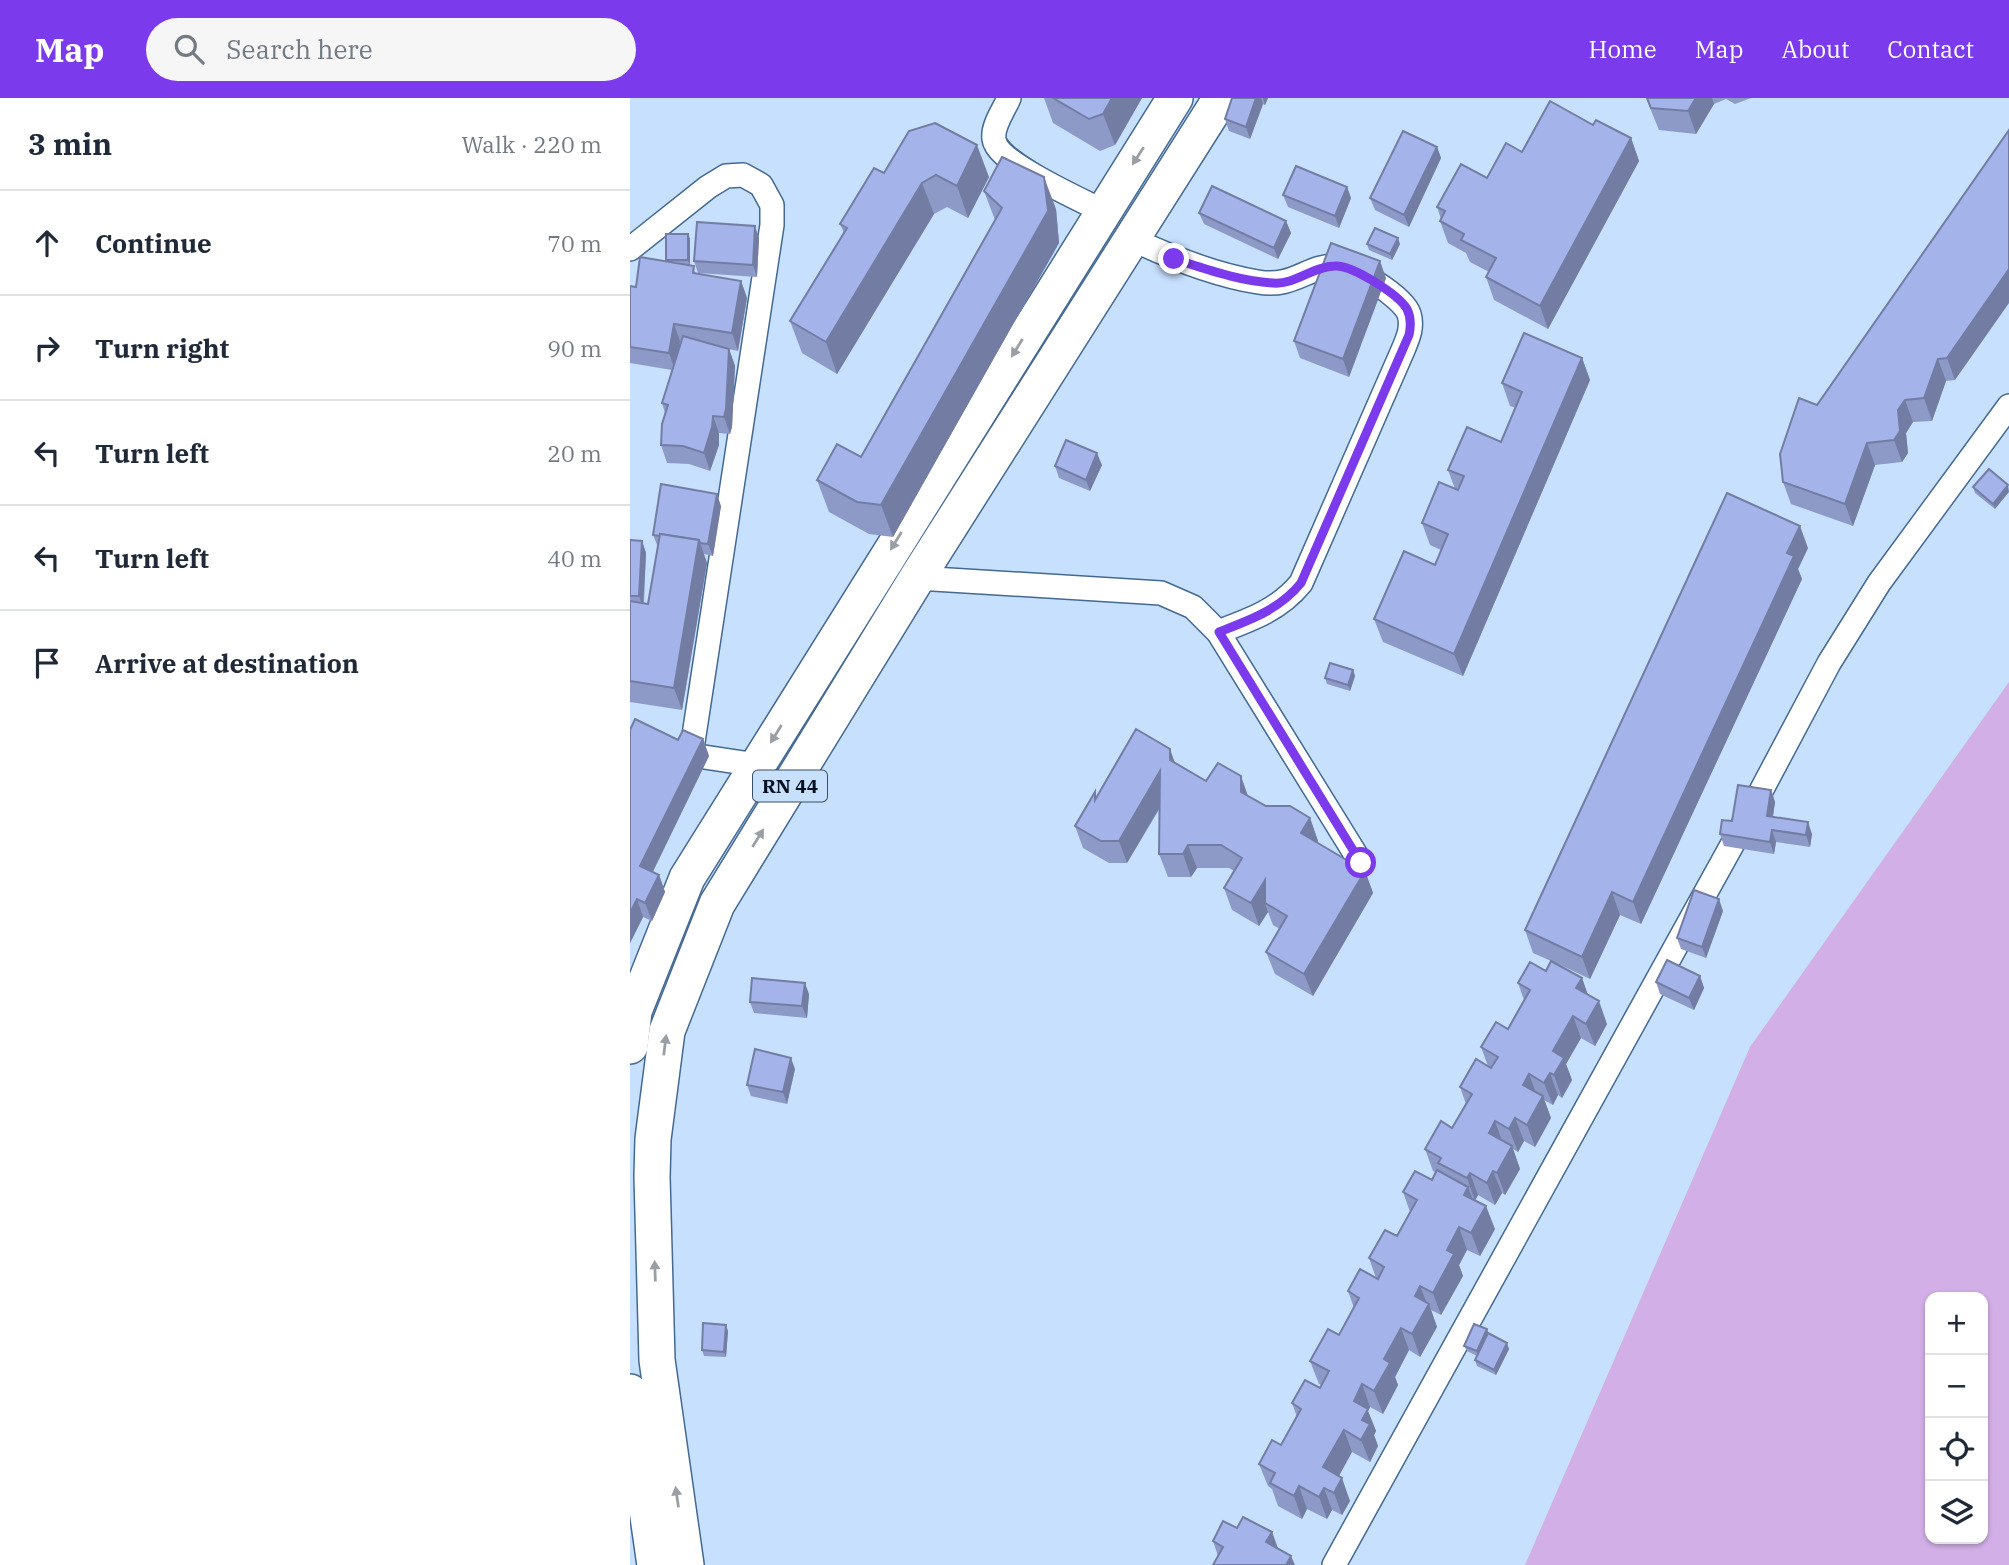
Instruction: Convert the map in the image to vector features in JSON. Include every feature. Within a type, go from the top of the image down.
[{"type":"main road","name":"RN 44","points":[[630,1046],[634,1012],[687,878],[1175,98]]},
{"type":"main road","name":"RN 44","points":[[686,1565],[657,1360],[652,1177],[642,1134],[667,1031],[717,904],[917,579],[1221,98]]},
{"type":"main road","points":[[630,1392],[654,1565]]},
{"type":"street","points":[[1009,98],[995,129],[993,138],[997,149],[1027,171],[1103,211]]},
{"type":"street","points":[[630,249],[708,187],[726,176],[743,175],[761,185],[772,205],[772,225],[691,755]]},
{"type":"street","points":[[1132,239],[1174,259],[1258,282],[1289,282],[1323,267],[1340,266],[1356,272],[1397,297],[1409,312],[1411,328],[1403,350],[1301,583],[1288,598],[1265,614],[1219,632]]},
{"type":"street","points":[[1334,1565],[1743,825],[1829,663],[1879,583],[2009,406]]},
{"type":"street","points":[[917,579],[1161,593],[1193,607],[1219,632],[1361,863]]},
{"type":"street","points":[[630,742],[757,765]]},
{"type":"shaded area","points":[[2009,682],[2009,1565],[1525,1565],[1750,1047]]},
{"type":"building","points":[[1053,98],[1112,98],[1103,114],[1089,119]]},
{"type":"building","points":[[1232,98],[1256,98],[1246,127],[1225,119]]},
{"type":"building","points":[[1647,98],[1696,98],[1688,111],[1651,108]]},
{"type":"building","points":[[1550,101],[1593,125],[1596,120],[1631,138],[1540,306],[1486,277],[1496,258],[1461,240],[1464,234],[1440,221],[1445,211],[1437,207],[1461,164],[1487,178],[1506,143],[1522,152]]},
{"type":"building","points":[[935,123],[977,145],[957,186],[936,175],[922,183],[826,342],[790,321],[847,228],[840,224],[874,168],[884,173],[909,131]]},
{"type":"building","points":[[2009,130],[2009,269],[1947,358],[1938,359],[1924,398],[1905,400],[1898,410],[1900,431],[1894,440],[1867,443],[1845,504],[1783,482],[1780,454],[1799,398],[1817,405]]},
{"type":"building","points":[[1403,131],[1437,147],[1404,215],[1370,198]]},
{"type":"building","points":[[1002,157],[1044,177],[1048,211],[881,505],[857,502],[817,480],[837,444],[861,457],[1002,208],[984,191]]},
{"type":"building","points":[[1296,166],[1347,187],[1335,216],[1283,195]]},
{"type":"building","points":[[1212,186],[1286,221],[1274,248],[1199,213]]},
{"type":"building","points":[[697,222],[755,226],[753,265],[694,261]]},
{"type":"building","points":[[1375,228],[1398,238],[1390,254],[1367,244]]},
{"type":"building","points":[[666,234],[688,234],[688,260],[666,260]]},
{"type":"building","points":[[1331,243],[1380,261],[1343,359],[1294,341]]},
{"type":"building","points":[[640,257],[694,266],[693,273],[741,281],[732,333],[674,324],[669,353],[630,347],[630,286],[636,287]]},
{"type":"building","points":[[1524,333],[1582,358],[1454,654],[1374,619],[1404,551],[1435,565],[1448,534],[1422,523],[1439,482],[1458,490],[1464,476],[1448,470],[1467,427],[1501,442],[1522,392],[1502,383]]},
{"type":"building","points":[[683,336],[729,349],[726,409],[724,417],[713,416],[704,453],[683,446],[661,445],[662,424],[668,405],[662,403]]},
{"type":"building","points":[[1066,440],[1097,453],[1086,480],[1055,466]]},
{"type":"building","points":[[1989,469],[2008,485],[1993,504],[1973,487]]},
{"type":"building","points":[[661,484],[717,494],[708,544],[700,543],[699,540],[653,535]]},
{"type":"building","points":[[1727,493],[1800,526],[1787,553],[1794,556],[1633,902],[1612,892],[1582,957],[1525,930]]},
{"type":"building","points":[[660,534],[699,540],[674,688],[630,681],[630,601],[648,604]]},
{"type":"building","points":[[630,540],[642,541],[639,596],[630,596]]},
{"type":"building","points":[[1330,663],[1353,670],[1348,685],[1325,678]]},
{"type":"building","points":[[635,719],[678,740],[683,730],[703,739],[640,866],[659,875],[645,903],[637,899],[630,913],[630,730]]},
{"type":"building","points":[[1136,729],[1170,749],[1170,760],[1206,781],[1218,763],[1241,776],[1241,792],[1266,806],[1290,806],[1310,818],[1301,833],[1365,871],[1304,974],[1266,952],[1287,916],[1265,903],[1265,880],[1251,903],[1224,888],[1242,858],[1221,845],[1188,845],[1183,854],[1159,854],[1160,771],[1119,841],[1101,841],[1075,826],[1095,792],[1095,800]]},
{"type":"building","points":[[1738,785],[1771,790],[1767,816],[1808,822],[1806,835],[1772,830],[1770,842],[1720,834],[1722,820],[1732,821]]},
{"type":"building","points":[[1694,890],[1719,899],[1702,947],[1677,938]]},
{"type":"building","points":[[1667,960],[1700,976],[1689,998],[1656,982]]},
{"type":"building","points":[[1551,961],[1582,978],[1576,988],[1599,1001],[1586,1024],[1573,1016],[1553,1051],[1564,1058],[1554,1075],[1550,1073],[1544,1083],[1529,1074],[1523,1085],[1543,1096],[1527,1125],[1515,1118],[1509,1129],[1495,1121],[1489,1133],[1512,1146],[1497,1173],[1493,1171],[1487,1183],[1470,1173],[1467,1178],[1438,1163],[1441,1158],[1425,1149],[1441,1121],[1452,1128],[1472,1094],[1460,1087],[1476,1059],[1491,1068],[1498,1057],[1481,1047],[1496,1022],[1508,1029],[1530,990],[1518,983],[1530,962],[1546,971]]},
{"type":"building","points":[[752,978],[805,983],[802,1006],[750,1002]]},
{"type":"building","points":[[755,1049],[791,1058],[783,1092],[747,1085]]},
{"type":"building","points":[[1437,1170],[1468,1187],[1464,1195],[1486,1206],[1471,1233],[1459,1227],[1447,1250],[1454,1254],[1433,1293],[1420,1286],[1415,1296],[1429,1304],[1412,1334],[1401,1328],[1384,1359],[1390,1363],[1374,1391],[1362,1384],[1354,1401],[1368,1409],[1362,1420],[1370,1424],[1361,1440],[1344,1430],[1323,1467],[1342,1478],[1334,1493],[1324,1488],[1319,1497],[1299,1486],[1294,1496],[1270,1483],[1275,1473],[1259,1464],[1272,1440],[1281,1445],[1301,1409],[1292,1403],[1305,1380],[1320,1388],[1329,1371],[1310,1361],[1328,1329],[1339,1335],[1359,1298],[1348,1291],[1360,1269],[1378,1279],[1384,1267],[1369,1258],[1385,1230],[1397,1236],[1417,1200],[1403,1192],[1415,1171],[1432,1180]]},
{"type":"building","points":[[703,1323],[726,1325],[724,1352],[702,1350]]},
{"type":"building","points":[[1474,1324],[1487,1329],[1477,1351],[1464,1346]]},
{"type":"building","points":[[1488,1333],[1507,1343],[1494,1370],[1475,1360]]},
{"type":"building","points":[[1243,1517],[1272,1532],[1266,1542],[1291,1556],[1286,1565],[1213,1565],[1223,1547],[1213,1541],[1223,1521],[1237,1528]]},
{"type":"route","points":[[1174,259],[1231,276],[1277,284],[1289,282],[1323,267],[1340,266],[1356,272],[1397,297],[1409,312],[1409,335],[1301,583],[1288,598],[1265,614],[1219,632],[1361,863]]}]
